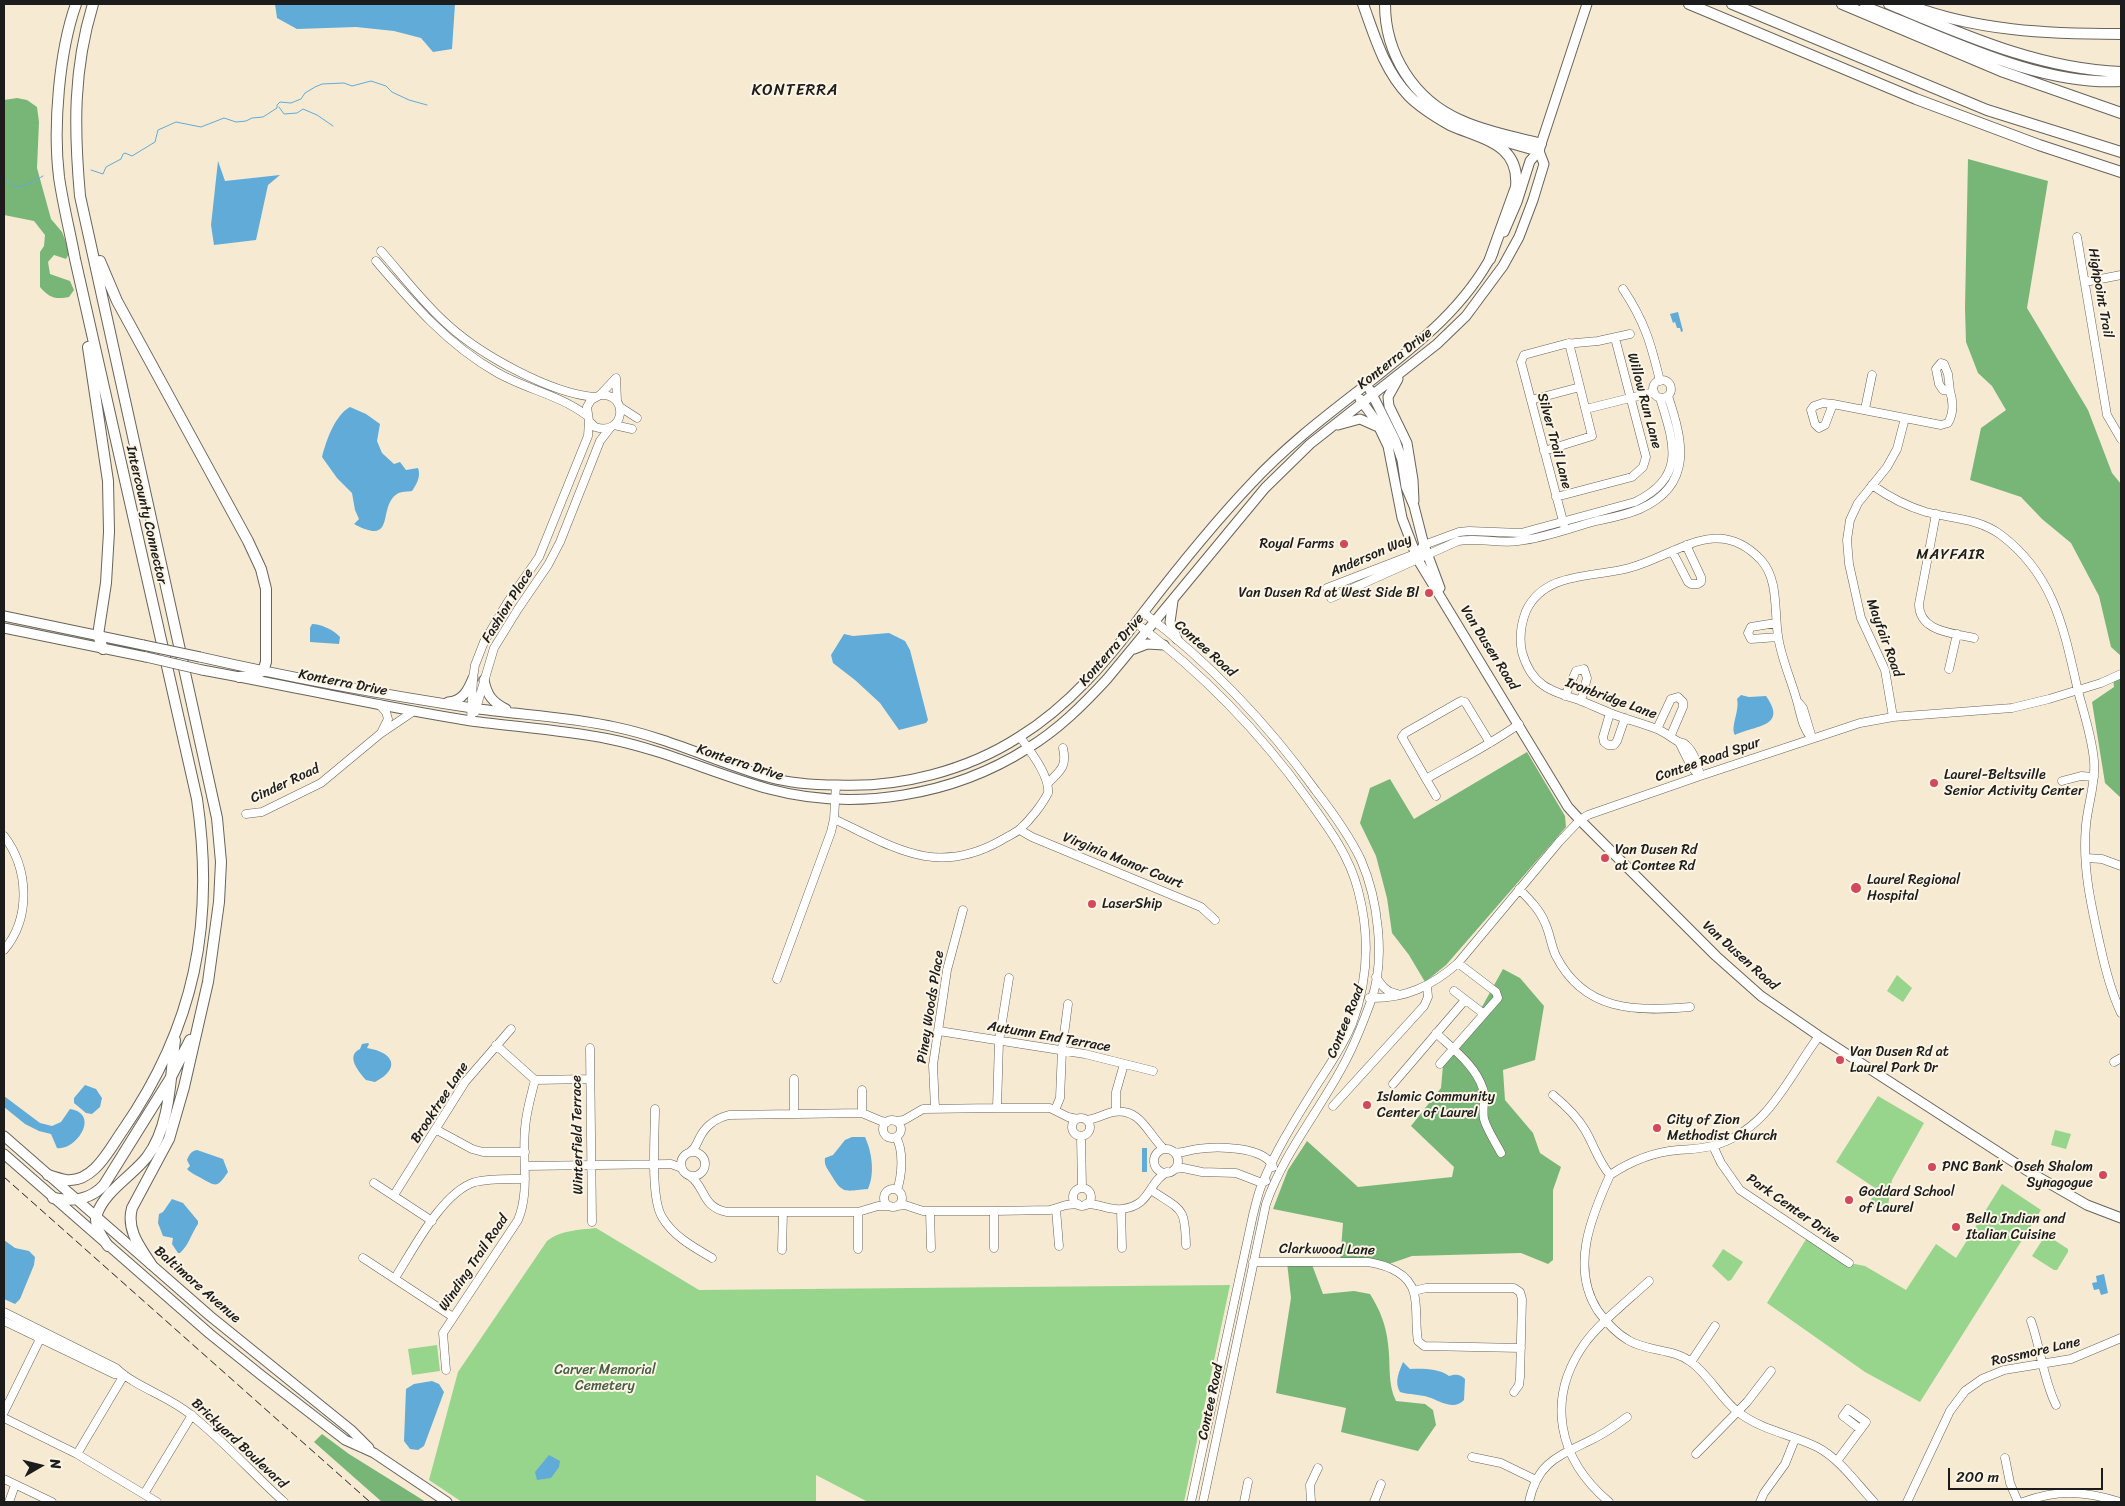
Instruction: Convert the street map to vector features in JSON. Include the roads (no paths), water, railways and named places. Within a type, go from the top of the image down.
[{"type":"highway","name":"Intercounty Connector","points":[[76,4],[70,20],[60,85],[59,177],[75,259],[180,722],[202,836],[204,885],[201,928],[195,971],[176,1032]]},
{"type":"highway","name":"Intercounty Connector","points":[[93,4],[81,55],[75,115],[80,196],[217,818],[221,862],[219,902],[208,982],[196,1026]]},
{"type":"highway","points":[[1363,4],[1381,54],[1398,83],[1420,106],[1450,124],[1499,146],[1508,153],[1516,170],[1516,187],[1490,260]]},
{"type":"highway","points":[[1385,4],[1388,34],[1399,64],[1415,87],[1427,99],[1449,115],[1464,122],[1540,148]]},
{"type":"highway","points":[[1689,4],[1916,99],[2039,145],[2121,172]]},
{"type":"highway","points":[[1732,4],[1987,110],[2121,152]]},
{"type":"highway","points":[[1842,4],[2001,71],[2121,113]]},
{"type":"highway","points":[[1857,4],[2018,66],[2070,78],[2121,80]]},
{"type":"highway","points":[[1889,4],[1984,43],[2019,54],[2071,67],[2121,72]]},
{"type":"highway","points":[[1906,4],[1950,18],[2021,31],[2121,34]]},
{"type":"highway","points":[[1470,132],[1540,148]]},
{"type":"highway","points":[[90,240],[117,301],[248,541],[261,569],[266,589],[268,618],[266,662],[263,671],[252,676],[239,677]]},
{"type":"highway","points":[[75,259],[108,481],[109,532],[106,583],[98,635],[103,648]]},
{"type":"highway","points":[[53,1198],[65,1200],[92,1195],[104,1185],[170,1079],[196,1026]]},
{"type":"highway","points":[[151,1264],[133,1233],[130,1216],[132,1208],[169,1139],[184,1087],[196,1026]]},
{"type":"highway","points":[[108,1246],[98,1229],[96,1216],[102,1204],[146,1159],[156,1143],[166,1111],[176,1032]]},
{"type":"highway","points":[[48,1175],[67,1180],[76,1180],[85,1176],[98,1164],[150,1086],[176,1032]]},
{"type":"main road","name":"Konterra Drive","points":[[4,616],[200,656],[263,671],[474,708],[609,726],[645,733],[772,778],[865,786],[920,778],[973,760],[1020,737],[1066,702],[1095,673],[1249,486],[1289,446],[1426,338],[1467,292],[1490,260],[1507,226],[1530,160],[1540,148],[1587,4]]},
{"type":"main road","name":"Konterra Drive","points":[[4,628],[202,670],[471,721],[607,739],[686,760],[727,776],[771,789],[835,798],[866,799],[946,785],[977,774],[1028,749],[1081,707],[1155,622],[1265,488],[1310,444],[1437,344],[1466,316],[1503,266],[1519,237],[1544,164],[1540,148]]},
{"type":"main road","points":[[1404,371],[1392,386],[1388,400],[1407,444],[1413,480],[1414,506]]},
{"type":"main road","name":"Van Dusen Road","points":[[1366,384],[1374,394],[1395,440],[1402,460],[1406,487],[1414,506],[1426,550],[1445,603]]},
{"type":"main road","name":"Van Dusen Road","points":[[1356,393],[1383,435],[1392,458],[1402,518],[1416,557],[1568,807],[1580,820],[1716,956],[1761,996],[1819,1036],[2050,1185],[2087,1205],[2121,1218]]},
{"type":"main road","points":[[1332,427],[1360,419],[1377,426],[1383,435]]},
{"type":"main road","points":[[1173,599],[1170,622],[1177,639]]},
{"type":"main road","points":[[1131,650],[1147,644],[1164,645]]},
{"type":"main road","points":[[439,702],[453,701],[463,696],[473,678]]},
{"type":"main road","points":[[484,680],[486,692],[491,700],[510,712]]},
{"type":"main road","name":"Baltimore Avenue","points":[[4,1136],[210,1316],[351,1430],[374,1453]]},
{"type":"main road","name":"Baltimore Avenue","points":[[4,1154],[108,1246],[260,1375],[345,1440],[374,1453],[446,1502]]},
{"type":"street","name":"Highpoint Trail","points":[[2077,237],[2108,418],[2121,439]]},
{"type":"street","points":[[381,251],[448,325],[475,346],[526,375],[579,396],[609,396],[637,418]]},
{"type":"street","points":[[376,261],[435,327],[471,357],[498,373],[575,406],[596,427],[632,429]]},
{"type":"street","points":[[2085,282],[2121,276]]},
{"type":"street","points":[[1623,289],[1636,308],[1647,331],[1660,381]]},
{"type":"street","points":[[1544,451],[1592,436],[1569,343],[1615,338],[1630,334]]},
{"type":"street","name":"Willow Run Lane","points":[[1556,497],[1632,477],[1642,467],[1646,457],[1615,338]]},
{"type":"street","name":"Silver Trail Lane","points":[[1564,526],[1521,362],[1524,355],[1569,343]]},
{"type":"street","points":[[1865,409],[1872,375]]},
{"type":"street","points":[[588,418],[589,403],[616,378],[619,419],[612,427]]},
{"type":"street","points":[[1586,409],[1654,392],[1664,397],[1670,391],[1669,386],[1666,382],[1660,381],[1655,384],[1654,392]]},
{"type":"street","points":[[1531,400],[1580,387]]},
{"type":"street","points":[[1833,404],[1941,425],[1948,423],[1952,414],[1953,404],[1950,391]]},
{"type":"street","name":"Anderson Way","points":[[1330,598],[1416,557],[1459,532],[1521,534],[1564,526],[1635,502],[1650,494],[1662,482],[1670,468],[1674,449],[1664,397]]},
{"type":"street","name":"Fashion Place","points":[[474,708],[473,678],[475,665],[491,629],[539,557],[588,436],[588,418]]},
{"type":"street","name":"Mayfair Road","points":[[1893,717],[1885,670],[1866,631],[1857,600],[1849,564],[1847,540],[1850,520],[1858,502],[1891,462],[1901,438],[1905,418]]},
{"type":"street","name":"Fashion Place","points":[[471,721],[494,648],[548,565],[560,542],[600,441],[612,427]]},
{"type":"street","points":[[1872,485],[1900,503],[1936,514],[1958,517],[1990,528],[2011,543],[2036,572],[2060,615],[2091,740],[2094,777],[2086,824],[2086,858],[2090,902],[2105,964],[2121,1013]]},
{"type":"street","points":[[1936,514],[1919,611],[1928,625],[1974,638]]},
{"type":"street","name":"Ironbridge Lane","points":[[1700,776],[1698,764],[1692,753],[1685,744],[1679,742],[1671,735],[1551,691],[1539,682],[1526,663],[1522,650],[1521,634],[1525,615],[1530,604],[1546,588],[1567,578],[1629,568],[1699,540],[1719,538],[1741,544],[1762,561],[1769,573],[1774,587],[1776,623],[1783,659],[1798,701],[1805,730],[1812,738]]},
{"type":"street","points":[[1672,551],[1688,582],[1698,584],[1701,582],[1701,576],[1686,545]]},
{"type":"street","name":"Anderson Way","points":[[1327,588],[1352,577],[1416,557]]},
{"type":"street","points":[[1352,577],[1356,586]]},
{"type":"street","name":"Contee Road","points":[[1144,613],[1210,668],[1260,720],[1303,772],[1345,830],[1362,862],[1374,903],[1379,950],[1372,998],[1347,1060],[1277,1176],[1266,1204],[1203,1502]]},
{"type":"street","name":"Contee Road","points":[[1136,623],[1203,678],[1245,721],[1279,760],[1334,834],[1350,866],[1364,915],[1366,953],[1361,997],[1351,1026],[1262,1183],[1253,1215],[1191,1502]]},
{"type":"street","points":[[1776,623],[1751,627],[1748,633],[1751,639],[1778,637]]},
{"type":"street","points":[[1949,669],[1957,634]]},
{"type":"street","points":[[1566,696],[1576,671],[1584,670],[1588,678],[1581,701]]},
{"type":"street","name":"Contee Road Spur","points":[[1361,997],[1372,998],[1401,995],[1427,986],[1458,963],[1580,820],[1594,814],[1812,738],[1860,724],[1893,717],[2012,708],[2049,699],[2121,674]]},
{"type":"street","points":[[1657,729],[1671,699],[1678,696],[1683,702],[1683,706],[1671,735]]},
{"type":"street","points":[[1436,796],[1402,740],[1403,735],[1458,701],[1465,702],[1490,742]]},
{"type":"street","points":[[379,704],[386,712],[388,719],[385,728],[380,734]]},
{"type":"street","name":"Cinder Road","points":[[246,814],[262,812],[321,783],[380,734],[414,710]]},
{"type":"street","points":[[1610,713],[1603,736],[1604,742],[1608,745],[1614,745],[1617,741],[1625,718]]},
{"type":"street","points":[[1426,779],[1519,724]]},
{"type":"street","points":[[834,819],[911,853],[939,858],[971,855],[1020,830],[1046,798],[1048,783],[1020,737]]},
{"type":"street","points":[[1048,783],[1064,767],[1063,748]]},
{"type":"street","points":[[2062,780],[2071,777],[2094,777]]},
{"type":"street","points":[[777,979],[834,819],[836,785]]},
{"type":"street","name":"Virginia Manor Court","points":[[1020,830],[1092,863],[1201,907],[1215,920]]},
{"type":"street","points":[[4,836],[11,846],[19,865],[23,885],[23,904],[19,926],[4,950]]},
{"type":"street","points":[[2086,858],[2102,859],[2121,866]]},
{"type":"street","points":[[1520,889],[1545,922],[1555,955],[1566,973],[1578,986],[1595,998],[1618,1006],[1670,1009],[1690,1007]]},
{"type":"street","name":"Piney Woods Place","points":[[935,1108],[933,1065],[947,970],[963,910]]},
{"type":"street","points":[[1440,1064],[1498,998],[1496,992],[1458,963]]},
{"type":"street","points":[[1376,977],[1382,987],[1389,992],[1401,995]]},
{"type":"street","points":[[996,1108],[999,1041],[1009,978]]},
{"type":"street","points":[[1333,1106],[1424,1006],[1428,997],[1427,986]]},
{"type":"street","points":[[1454,991],[1484,1014]]},
{"type":"street","points":[[1393,1084],[1465,1000]]},
{"type":"street","points":[[1055,1110],[1060,1098],[1062,1050],[1068,1004]]},
{"type":"street","name":"Brooktree Lane","points":[[394,1195],[437,1130],[465,1082],[511,1028]]},
{"type":"street","name":"Autumn End Terrace","points":[[939,1031],[1085,1054],[1153,1072]]},
{"type":"street","points":[[1436,1033],[1468,1064],[1481,1084],[1484,1091],[1484,1121],[1501,1153]]},
{"type":"street","points":[[1819,1036],[1764,1116],[1749,1130],[1737,1137],[1713,1146],[1642,1157],[1610,1175],[1598,1201],[1588,1235],[1584,1256],[1585,1276],[1592,1301],[1605,1322],[1627,1340],[1645,1348],[1664,1351],[1691,1362],[1736,1411],[1751,1421],[1795,1440],[1817,1447],[1837,1461],[1874,1502]]},
{"type":"street","points":[[496,1045],[535,1080],[590,1079]]},
{"type":"street","name":"Winterfield Terrace","points":[[590,1048],[592,1222]]},
{"type":"street","points":[[2114,1062],[2121,1058]]},
{"type":"street","points":[[1116,1111],[1116,1092],[1124,1064]]},
{"type":"street","name":"Winding Trail Road","points":[[446,1370],[443,1333],[518,1220],[524,1206],[524,1152],[527,1110],[535,1080]]},
{"type":"street","points":[[794,1080],[794,1114]]},
{"type":"street","points":[[862,1090],[862,1113]]},
{"type":"street","points":[[1553,1095],[1577,1118],[1585,1129],[1602,1166],[1610,1175]]},
{"type":"street","points":[[896,1137],[886,1136],[894,1123],[924,1109],[935,1108],[1044,1108],[1055,1110],[1075,1122],[1089,1124]]},
{"type":"street","points":[[655,1109],[656,1202],[662,1218],[672,1231],[688,1244],[712,1258]]},
{"type":"street","points":[[1075,1122],[1074,1133],[1081,1136],[1088,1133],[1089,1124],[1095,1118],[1116,1111],[1139,1118],[1150,1130],[1160,1149]]},
{"type":"street","points":[[525,1166],[671,1164],[682,1159],[696,1146],[706,1128],[721,1117],[734,1115],[862,1113],[878,1120],[894,1123]]},
{"type":"street","points":[[894,1123],[899,1133],[896,1137],[900,1147],[901,1177],[897,1206]]},
{"type":"street","points":[[437,1130],[472,1149],[483,1152],[524,1152]]},
{"type":"street","points":[[1081,1136],[1082,1188]]},
{"type":"street","points":[[696,1146],[706,1163],[704,1171],[698,1179]]},
{"type":"street","name":"Park Center Drive","points":[[1713,1146],[1721,1163],[1740,1190],[1849,1263]]},
{"type":"street","points":[[1089,1200],[1097,1205],[1121,1210],[1140,1204],[1158,1178],[1175,1169],[1183,1168],[1202,1172],[1236,1173],[1262,1183],[1277,1176],[1272,1163],[1255,1153],[1233,1148],[1198,1148],[1179,1153],[1160,1149]]},
{"type":"street","points":[[1153,1186],[1157,1168],[1155,1161],[1160,1149]]},
{"type":"street","points":[[690,1152],[700,1154]]},
{"type":"street","points":[[1174,1152],[1178,1158],[1175,1169]]},
{"type":"street","points":[[682,1159],[682,1168]]},
{"type":"street","points":[[671,1164],[682,1168],[690,1176],[698,1179],[707,1201],[722,1211],[858,1212],[878,1206],[897,1206]]},
{"type":"street","points":[[1157,1168],[1167,1172]]},
{"type":"street","points":[[395,1278],[432,1221],[452,1196],[475,1182],[491,1179],[525,1179]]},
{"type":"street","points":[[374,1183],[432,1221]]},
{"type":"street","points":[[1153,1186],[1182,1212],[1186,1220],[1186,1245]]},
{"type":"street","points":[[1066,1205],[1077,1189],[1088,1190],[1089,1200]]},
{"type":"street","points":[[878,1206],[889,1190],[899,1194]]},
{"type":"street","points":[[1073,1196],[1078,1204]]},
{"type":"street","points":[[884,1197],[886,1204],[930,1211],[1056,1209],[1089,1200]]},
{"type":"street","points":[[1056,1209],[1059,1246]]},
{"type":"street","points":[[1121,1210],[1122,1248]]},
{"type":"street","points":[[930,1211],[930,1248]]},
{"type":"street","points":[[994,1211],[994,1248]]},
{"type":"street","points":[[782,1250],[783,1212]]},
{"type":"street","points":[[858,1212],[858,1249]]},
{"type":"street","points":[[363,1258],[453,1317]]},
{"type":"street","name":"Clarkwood Lane","points":[[1253,1262],[1368,1262],[1386,1265],[1401,1274],[1414,1291]]},
{"type":"street","points":[[1609,1502],[1588,1482],[1569,1449],[1563,1431],[1561,1408],[1563,1386],[1570,1366],[1586,1341],[1648,1282]]},
{"type":"street","points":[[1514,1392],[1519,1385],[1520,1377],[1521,1348],[1522,1299],[1520,1292],[1514,1288],[1426,1288],[1414,1291],[1418,1341],[1424,1346],[1521,1348]]},
{"type":"street","name":"Brickyard Boulevard","points":[[4,1312],[114,1374],[124,1375],[158,1392],[192,1415],[284,1502]]},
{"type":"street","name":"Brickyard Boulevard","points":[[4,1321],[42,1335]]},
{"type":"street","points":[[2031,1321],[2039,1343],[2049,1389],[2056,1405]]},
{"type":"street","points":[[1691,1362],[1715,1326]]},
{"type":"street","points":[[4,1412],[42,1335]]},
{"type":"street","name":"Rossmore Lane","points":[[1907,1502],[1950,1410],[1965,1391],[1982,1378],[2004,1370],[2071,1359],[2121,1338]]},
{"type":"street","points":[[1696,1454],[1736,1411],[1747,1402],[1772,1371]]},
{"type":"street","points":[[77,1454],[124,1375]]},
{"type":"street","points":[[144,1494],[192,1415]]},
{"type":"street","points":[[4,1418],[77,1454],[157,1502]]},
{"type":"street","points":[[1529,1502],[1536,1480],[1556,1456],[1607,1432],[1627,1418]]},
{"type":"street","points":[[1837,1461],[1860,1429]]},
{"type":"street","points":[[1760,1502],[1764,1493],[1785,1464],[1795,1440]]},
{"type":"street","points":[[1472,1457],[1501,1463],[1536,1480]]},
{"type":"street","points":[[2005,1458],[2010,1483],[2018,1502]]},
{"type":"street","points":[[1311,1502],[1310,1485],[1318,1468]]},
{"type":"street","points":[[4,1479],[52,1502]]},
{"type":"street","points":[[1244,1502],[1248,1482]]},
{"type":"street","points":[[9,1502],[15,1484]]},
{"type":"street","points":[[1374,1502],[1381,1484]]},
{"type":"street","points":[[2023,1502],[2049,1494],[2093,1494],[2120,1502]]},
{"type":"street","points":[[2066,1494],[2066,1502]]},
{"type":"water","points":[[275,4],[455,4],[452,49],[433,52],[421,38],[394,31],[356,27],[297,29],[277,18]]},
{"type":"water","points":[[218,161],[225,181],[280,175],[268,185],[256,240],[214,245],[211,225]]},
{"type":"water","points":[[1678,312],[1683,331],[1681,332],[1675,322],[1673,323],[1670,314]]},
{"type":"water","points":[[350,407],[366,414],[380,424],[377,441],[382,453],[394,464],[400,462],[406,470],[418,468],[419,471],[418,480],[412,491],[399,493],[391,500],[384,522],[381,528],[376,531],[367,530],[354,524],[359,519],[355,510],[352,493],[337,478],[322,457],[336,422]]},
{"type":"water","points":[[312,624],[323,626],[334,632],[340,637],[339,644],[310,642],[310,628]]},
{"type":"water","points":[[889,633],[905,641],[910,650],[928,720],[926,723],[899,730],[880,703],[833,663],[831,655],[844,634],[853,636]]},
{"type":"water","points":[[1741,695],[1749,697],[1766,696],[1772,706],[1773,714],[1767,723],[1735,735],[1737,699]]},
{"type":"water","points":[[368,1043],[367,1048],[383,1053],[391,1061],[389,1071],[375,1082],[366,1080],[357,1069],[353,1060],[362,1044]]},
{"type":"water","points":[[85,1085],[96,1089],[102,1098],[100,1107],[92,1114],[86,1113],[74,1103],[74,1098]]},
{"type":"water","points":[[4,1096],[40,1123],[52,1126],[61,1122],[70,1109],[79,1112],[84,1118],[85,1124],[82,1132],[71,1144],[57,1148],[51,1134],[39,1131],[25,1124],[4,1107]]},
{"type":"water","points":[[852,1137],[865,1137],[869,1149],[872,1170],[868,1189],[849,1191],[841,1188],[825,1165],[825,1158],[833,1155],[845,1140]]},
{"type":"water","points":[[1142,1148],[1147,1148],[1147,1172],[1142,1172]]},
{"type":"water","points":[[197,1150],[223,1159],[228,1172],[219,1183],[210,1183],[187,1169],[190,1166],[187,1160],[189,1156]]},
{"type":"water","points":[[172,1199],[183,1203],[198,1221],[188,1243],[180,1253],[172,1244],[173,1238],[163,1236],[158,1223],[159,1214],[163,1212]]},
{"type":"water","points":[[4,1240],[15,1248],[29,1251],[35,1257],[34,1265],[20,1299],[15,1304],[4,1299]]},
{"type":"water","points":[[2104,1274],[2108,1293],[2101,1295],[2099,1289],[2094,1290],[2092,1283],[2097,1282],[2096,1276]]},
{"type":"water","points":[[1403,1362],[1410,1369],[1431,1370],[1449,1376],[1461,1376],[1465,1379],[1464,1400],[1456,1405],[1451,1405],[1425,1396],[1400,1392],[1397,1381]]},
{"type":"water","points":[[432,1381],[439,1384],[444,1392],[424,1446],[418,1450],[410,1449],[404,1441],[406,1389],[414,1384]]},
{"type":"water","points":[[549,1455],[560,1461],[559,1467],[551,1478],[537,1480],[535,1472]]},
{"type":"waterway","points":[[91,170],[103,174],[106,167],[121,159],[123,154],[132,156],[155,142],[158,130],[176,122],[201,127],[224,118],[236,122],[263,117],[277,108],[280,102],[291,103],[301,99],[305,93],[322,84],[344,83],[352,86],[371,81],[386,86],[392,92],[409,100],[427,105]]},
{"type":"waterway","points":[[279,107],[284,114],[297,113],[303,109],[317,115],[333,126]]},
{"type":"waterway","points":[[4,177],[13,186],[17,187],[27,185],[43,176]]},
{"type":"railway","points":[[4,1177],[370,1502]]},
{"type":"place","name":"Royal Farms","points":[[1344,544]]},
{"type":"place","name":"Van Dusen Rd at West Side Bl","points":[[1429,593]]},
{"type":"place","name":"Laurel-Beltsville Senior Activity Center","points":[[1934,783]]},
{"type":"place","name":"Van Dusen Rd at Contee Rd","points":[[1605,858]]},
{"type":"place","name":"Laurel Regional Hospital","points":[[1856,888]]},
{"type":"place","name":"LaserShip","points":[[1092,904]]},
{"type":"place","name":"Van Dusen Rd at Laurel Park Dr","points":[[1840,1060]]},
{"type":"place","name":"Islamic Community Center of Laurel","points":[[1367,1105]]},
{"type":"place","name":"City of Zion Methodist Church","points":[[1657,1128]]},
{"type":"place","name":"PNC Bank","points":[[1932,1167]]},
{"type":"place","name":"Oseh Shalom Synagogue","points":[[2103,1175]]},
{"type":"place","name":"Goddard School of Laurel","points":[[1849,1200]]},
{"type":"place","name":"Bella Indian and Italian Cuisine","points":[[1956,1227]]},
{"type":"district","name":"KONTERRA","points":[[795,91]]},
{"type":"district","name":"MAYFAIR","points":[[1951,555]]},
{"type":"park label","name":"Carver Memorial Cemetery","points":[[605,1378]]}]
